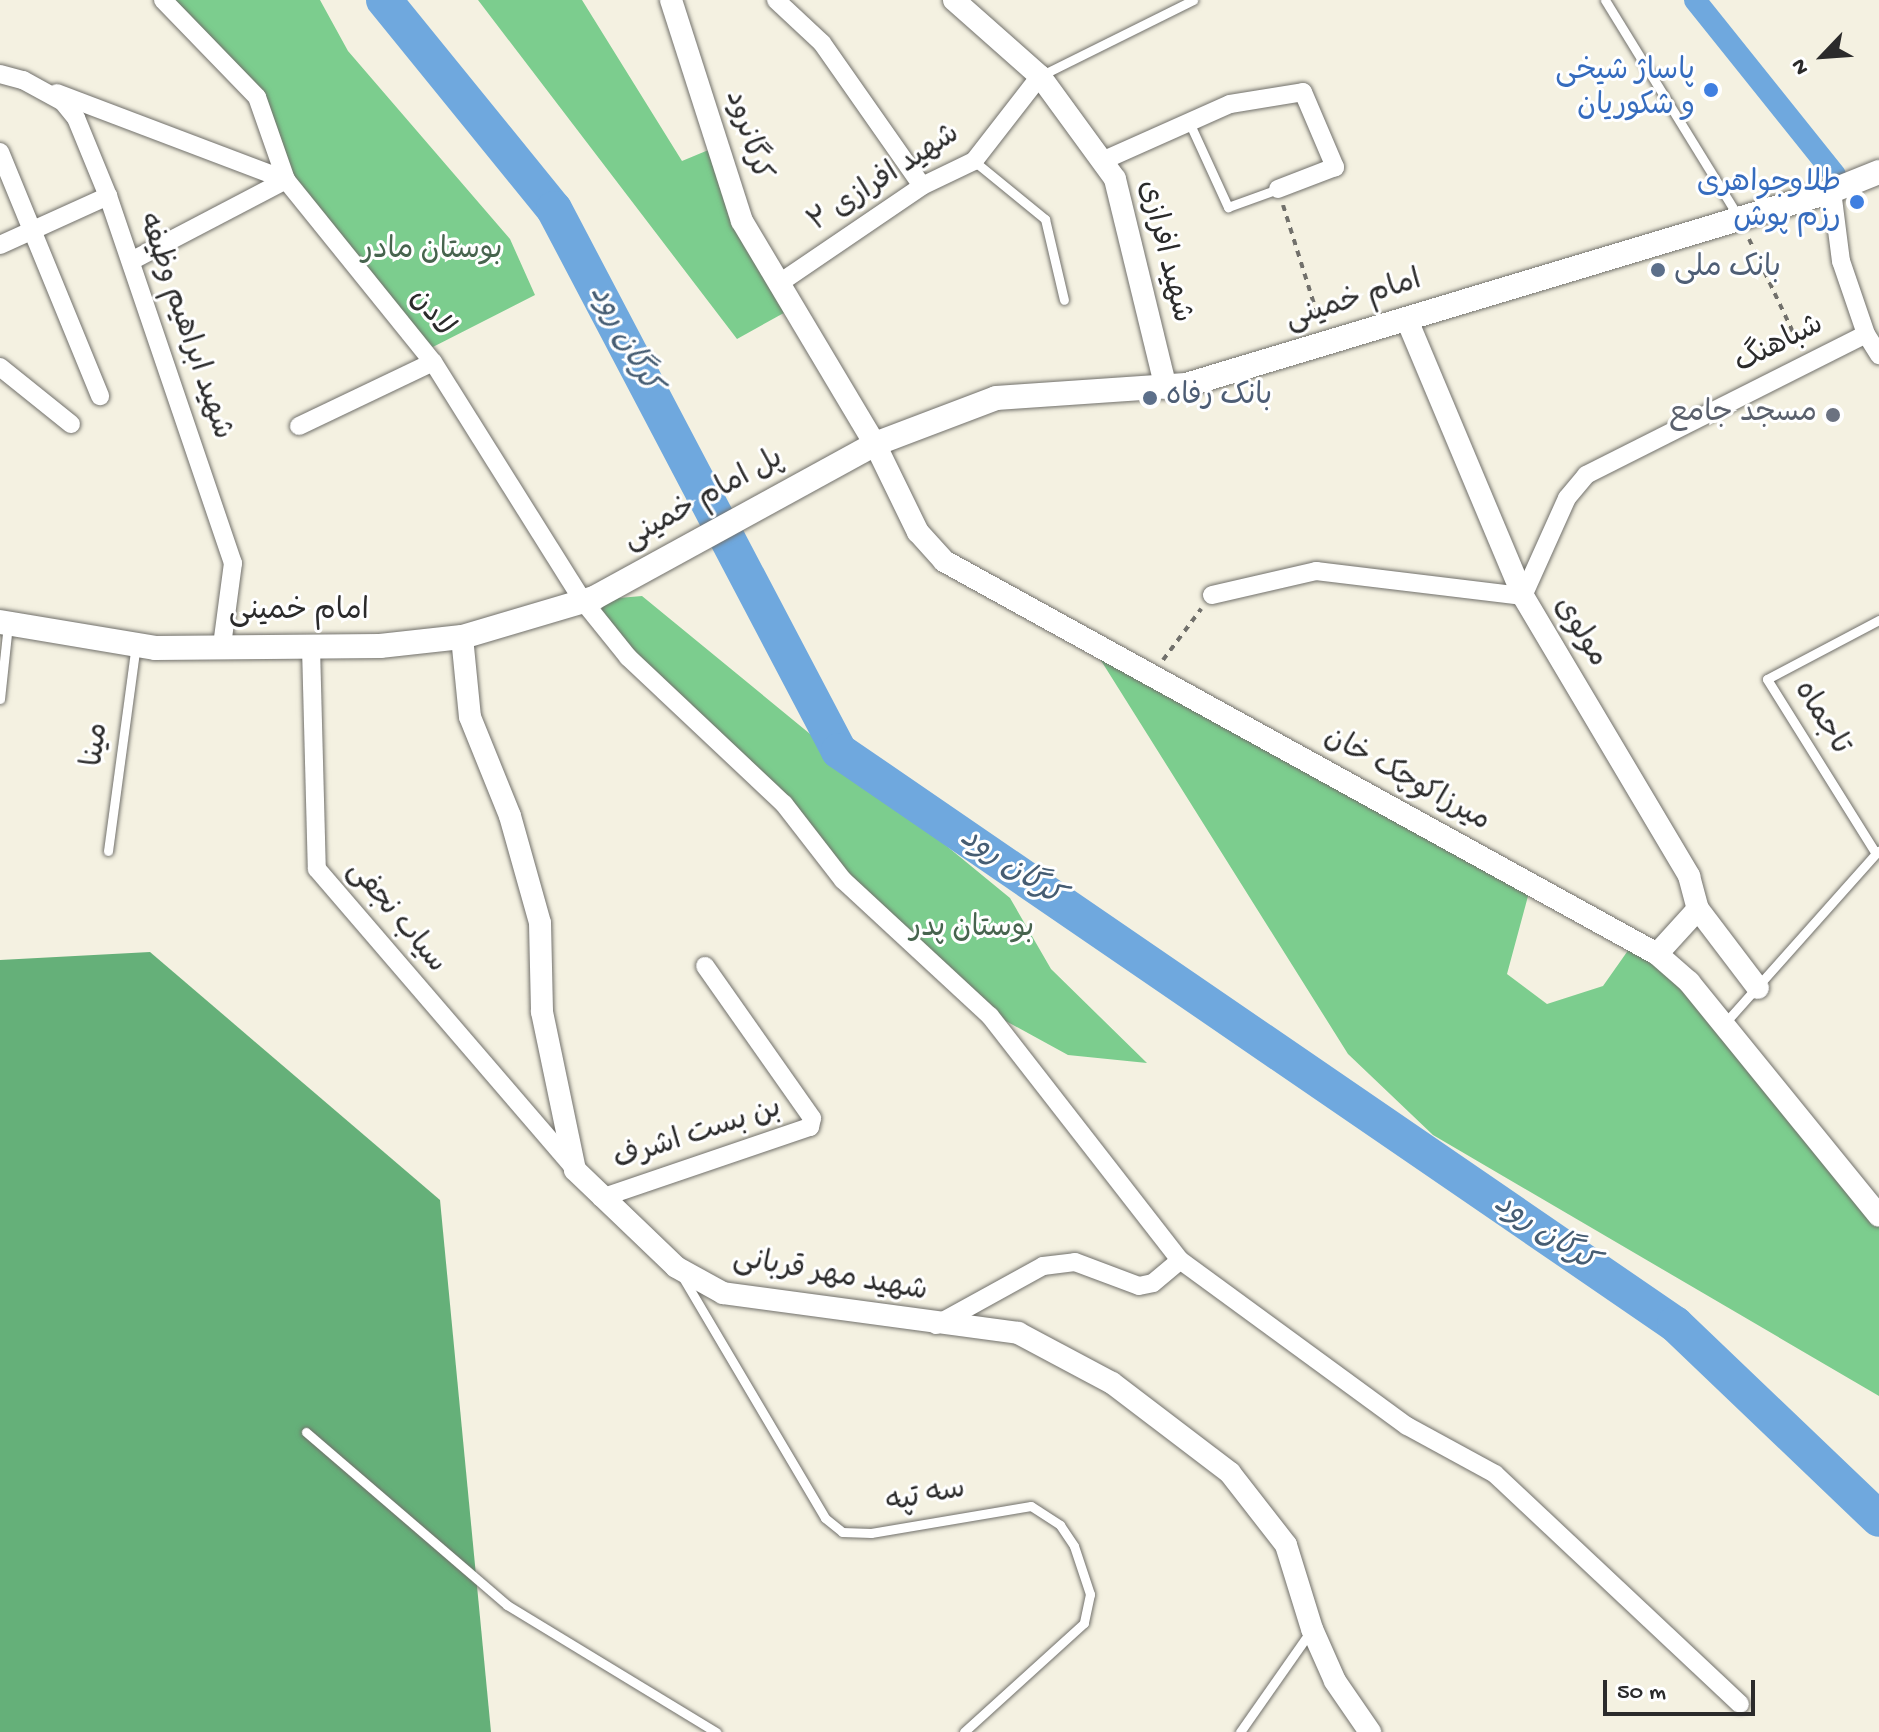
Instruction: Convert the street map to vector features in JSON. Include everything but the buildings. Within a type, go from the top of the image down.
[{"type":"main road","name":"امام خمینی","points":[[844,460],[875,444],[996,398],[1166,388],[1407,320],[1738,216],[1832,191],[1879,172]]},
{"type":"main road","name":"پل امام خمینی","points":[[589,600],[844,460]]},
{"type":"main road","name":"امام خمینی","points":[[4,623],[136,645],[311,647],[462,637],[589,600]]},
{"type":"street","name":"لادن","points":[[163,0],[257,97],[286,180],[433,362],[628,657],[784,804],[843,880],[990,1016],[1180,1260],[1407,1426],[1495,1474],[1740,1704]]},
{"type":"street","name":"کرگانرود","points":[[671,0],[742,221],[875,444]]},
{"type":"street","points":[[776,0],[822,43],[922,186]]},
{"type":"street","name":"شهید افرازی","points":[[954,0],[1040,76],[1115,179],[1166,388]]},
{"type":"street","name":"شهید ابراهیم وظیفه","points":[[0,74],[23,80],[63,102],[76,118],[108,196],[233,563],[222,645]]},
{"type":"street","name":"شهید افرازی ۲","points":[[781,282],[922,186],[974,161],[1040,76]]},
{"type":"street","points":[[23,80],[286,180]]},
{"type":"street","points":[[1102,161],[1230,104],[1303,92],[1335,167],[1278,189]]},
{"type":"street","points":[[0,152],[100,396]]},
{"type":"street","points":[[131,261],[286,180]]},
{"type":"street","points":[[1832,191],[1841,261],[1866,334],[1879,355]]},
{"type":"street","points":[[0,245],[108,196]]},
{"type":"street","name":"مولوی","points":[[1407,320],[1523,596],[1689,876],[1698,909],[1758,988]]},
{"type":"street","name":"شباهنگ","points":[[1523,596],[1567,498],[1586,475],[1866,334]]},
{"type":"street","points":[[299,426],[433,362]]},
{"type":"street","points":[[0,367],[71,424]]},
{"type":"street","name":"میرزاکوچک خان","points":[[875,444],[918,532],[944,561],[1657,954],[1724,1024],[1879,1216]]},
{"type":"street","points":[[1212,595],[1316,571],[1523,596]]},
{"type":"street","points":[[462,637],[470,717],[510,816],[540,923],[542,1012],[575,1170]]},
{"type":"street","name":"سیاب نجفی","points":[[311,647],[317,869],[575,1170]]},
{"type":"street","points":[[1657,954],[1698,909]]},
{"type":"street","name":"بن بست اشرف","points":[[601,1198],[810,1127],[812,1118],[705,966]]},
{"type":"street","name":"شهید مهر قربانی","points":[[575,1170],[676,1267],[723,1293],[936,1325],[1018,1333],[1112,1383],[1230,1473],[1286,1545],[1312,1629],[1335,1681],[1370,1732]]},
{"type":"street","points":[[936,1325],[1043,1266],[1075,1262],[1139,1286],[1153,1283],[1180,1260]]},
{"type":"lane","points":[[1040,76],[1193,0]]},
{"type":"lane","points":[[1610,2],[1738,216]]},
{"type":"lane","points":[[1189,122],[1228,207],[1278,189]]},
{"type":"lane","points":[[974,161],[1045,219],[1064,300]]},
{"type":"lane","name":"تاجماه","points":[[1724,1024],[1877,851],[1767,679],[1879,620]]},
{"type":"lane","points":[[0,699],[4,623]]},
{"type":"lane","name":"مینا","points":[[108,851],[136,645]]},
{"type":"lane","name":"سه تپه","points":[[676,1267],[825,1518],[842,1532],[871,1533],[1031,1506],[1060,1525],[1074,1546],[1090,1594],[1084,1623],[964,1732]]},
{"type":"lane","points":[[306,1432],[507,1605],[716,1732]]},
{"type":"lane","points":[[1240,1732],[1312,1629]]},
{"type":"path","points":[[1278,189],[1327,344]]},
{"type":"path","points":[[1738,216],[1808,363]]},
{"type":"path","points":[[1152,674],[1212,595]]},
{"type":"green space","name":"بوستان مادر","points":[[163,0],[320,0],[348,51],[510,239],[535,295],[425,351],[287,179],[257,97]]},
{"type":"green space","points":[[478,0],[582,0],[682,161],[718,146],[791,309],[737,339]]},
{"type":"green space","name":"بوستان پدر","points":[[642,596],[1010,898],[1051,969],[1147,1063],[1068,1055],[993,1014],[843,879],[584,601]]},
{"type":"green space","points":[[1090,643],[1531,885],[1507,974],[1547,1004],[1603,986],[1634,942],[1657,954],[1879,1218],[1879,1396],[1433,1135],[1348,1054]]},
{"type":"green space","points":[[150,952],[440,1200],[491,1732],[0,1732],[0,960]]},
{"type":"waterway","name":"کرگان رود","points":[[384,0],[554,209],[839,751],[1675,1324],[1879,1519]]},
{"type":"waterway","points":[[1695,0],[1835,175]]},
{"type":"place","name":"پاساژ شیخی و شکوریان","points":[[1711,90]]},
{"type":"place","name":"طلاوجواهری رزم پوش","points":[[1857,202]]},
{"type":"place","name":"بانک ملی","points":[[1658,270]]},
{"type":"place","name":"بانک رفاه","points":[[1150,398]]},
{"type":"place","name":"مسجد جامع","points":[[1833,415]]}]
